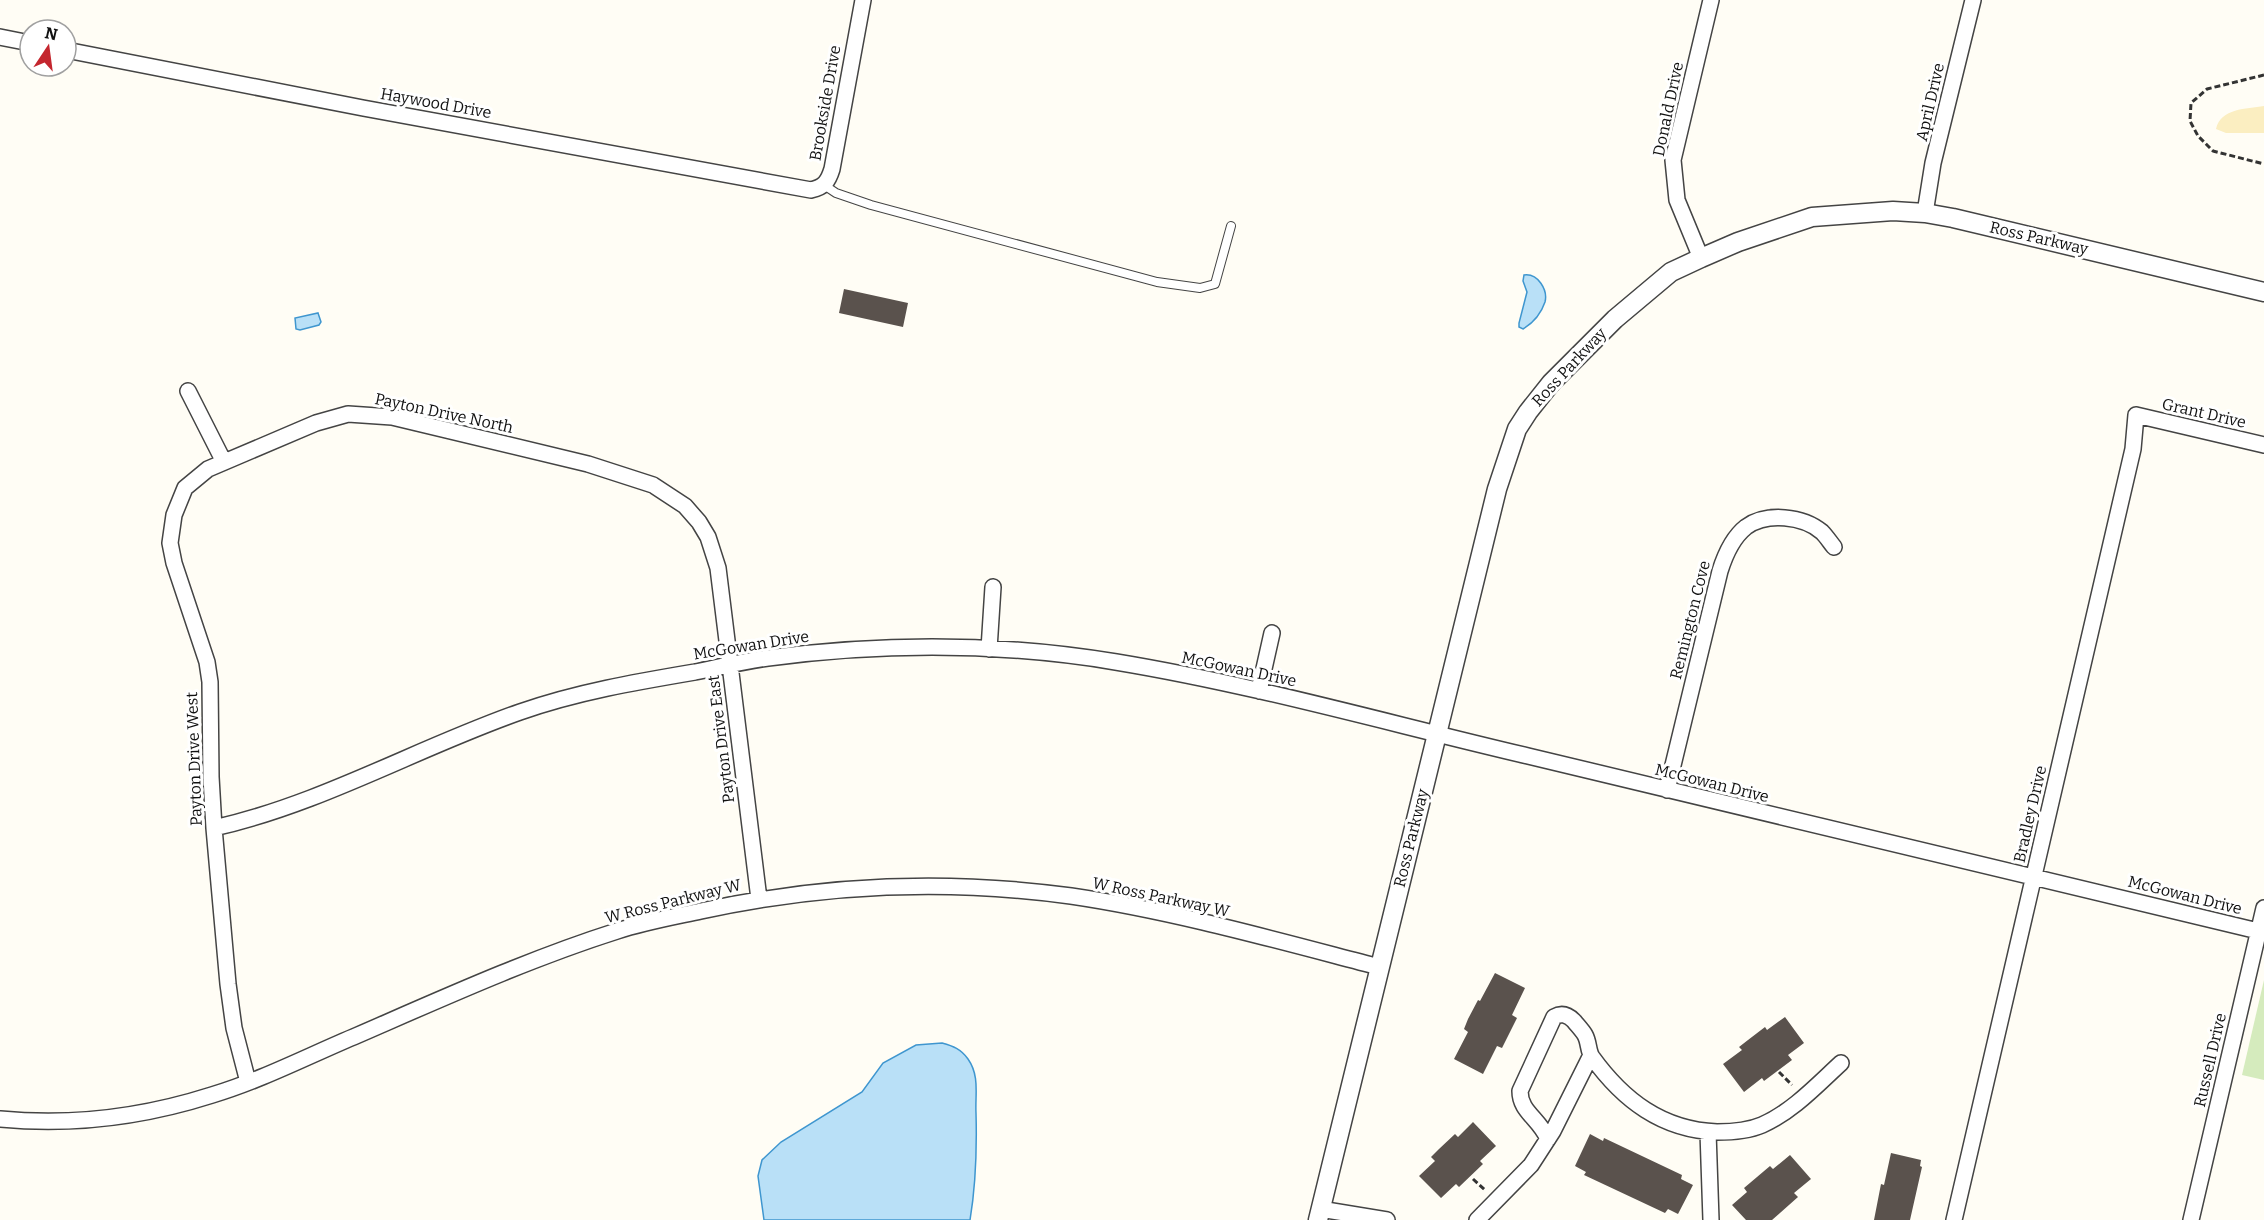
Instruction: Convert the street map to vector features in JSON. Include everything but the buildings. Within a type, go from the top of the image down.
[{"type":"street","name":"Brookside Drive","points":[[799,189],[811,190],[824,185],[832,169],[863,0]]},
{"type":"street","name":"Donald Drive","points":[[1701,258],[1677,200],[1673,160],[1712,0]]},
{"type":"street","name":"April Drive","points":[[1925,213],[1934,164],[1973,0]]},
{"type":"street","points":[[0,37],[18,41]]},
{"type":"street","name":"Haywood Drive","points":[[78,52],[799,189]]},
{"type":"street","name":"Ross Parkway","points":[[1322,1216],[1378,967],[1497,489],[1517,429],[1528,412],[1551,383],[1615,319],[1671,272],[1738,242],[1812,217],[1893,211],[1925,213],[2264,292]]},
{"type":"street","points":[[188,391],[224,462]]},
{"type":"street","name":"Payton Drive North","points":[[224,462],[316,423],[358,413],[392,417],[588,464],[627,476]]},
{"type":"street","name":"Grant Drive","points":[[2136,416],[2264,446]]},
{"type":"street","name":"Bradley Drive","points":[[1954,1220],[2133,449],[2136,416]]},
{"type":"street","name":"Payton Drive West","points":[[224,462],[208,469],[185,488],[174,515],[170,536],[174,563],[209,672],[214,828],[234,1028],[248,1082]]},
{"type":"street","name":"Payton Drive East","points":[[627,476],[653,484],[685,506],[708,537],[718,568],[759,898]]},
{"type":"street","name":"Remington Cove","points":[[1667,790],[1720,571],[1735,538],[1752,524],[1768,519],[1785,518],[1800,521],[1822,532],[1834,547]]},
{"type":"street","points":[[989,649],[993,587]]},
{"type":"street","points":[[1259,691],[1272,633]]},
{"type":"street","name":"McGowan Drive","points":[[214,828],[291,806],[520,712],[604,688],[762,659],[846,651],[989,649],[1115,662],[1259,691],[1819,828],[2258,931]]},
{"type":"street","name":"W Ross Parkway W","points":[[0,1119],[49,1122],[83,1121],[165,1108],[214,1095],[575,946],[641,924],[759,898],[810,891],[946,886],[1035,892],[1087,899],[1173,916],[1378,967]]},
{"type":"street","name":"Russell Drive","points":[[2192,1220],[2264,908]]},
{"type":"street","points":[[1548,1139],[1539,1122],[1525,1110],[1520,1101],[1520,1091],[1554,1017],[1566,1014],[1573,1020],[1585,1036],[1591,1055],[1627,1096],[1674,1126],[1708,1131],[1737,1131],[1762,1125],[1801,1100],[1841,1063]]},
{"type":"street","points":[[1477,1220],[1532,1165],[1548,1139],[1591,1055]]},
{"type":"street","points":[[1708,1131],[1711,1220]]},
{"type":"street","points":[[1322,1216],[1387,1220]]},
{"type":"lane","points":[[824,185],[836,193],[871,205],[1157,282],[1200,288],[1215,284],[1232,226]]},
{"type":"path","points":[[2264,75],[2207,89],[2191,103],[2190,121],[2198,136],[2213,151],[2264,164]]},
{"type":"green space","points":[[2264,980],[2264,1080],[2242,1075]]},
{"type":"sand","points":[[2264,106],[2264,133],[2226,133],[2216,129],[2223,117],[2229,113]]},
{"type":"water","points":[[1524,275],[1534,277],[1541,283],[1546,297],[1539,314],[1523,329],[1519,327],[1519,323],[1527,292],[1523,281]]},
{"type":"water","points":[[318,313],[321,322],[319,325],[296,329],[295,318]]},
{"type":"water","points":[[942,1043],[963,1053],[972,1065],[976,1079],[976,1167],[970,1220],[764,1220],[758,1176],[762,1160],[781,1142],[862,1092],[883,1063],[916,1045]]}]
